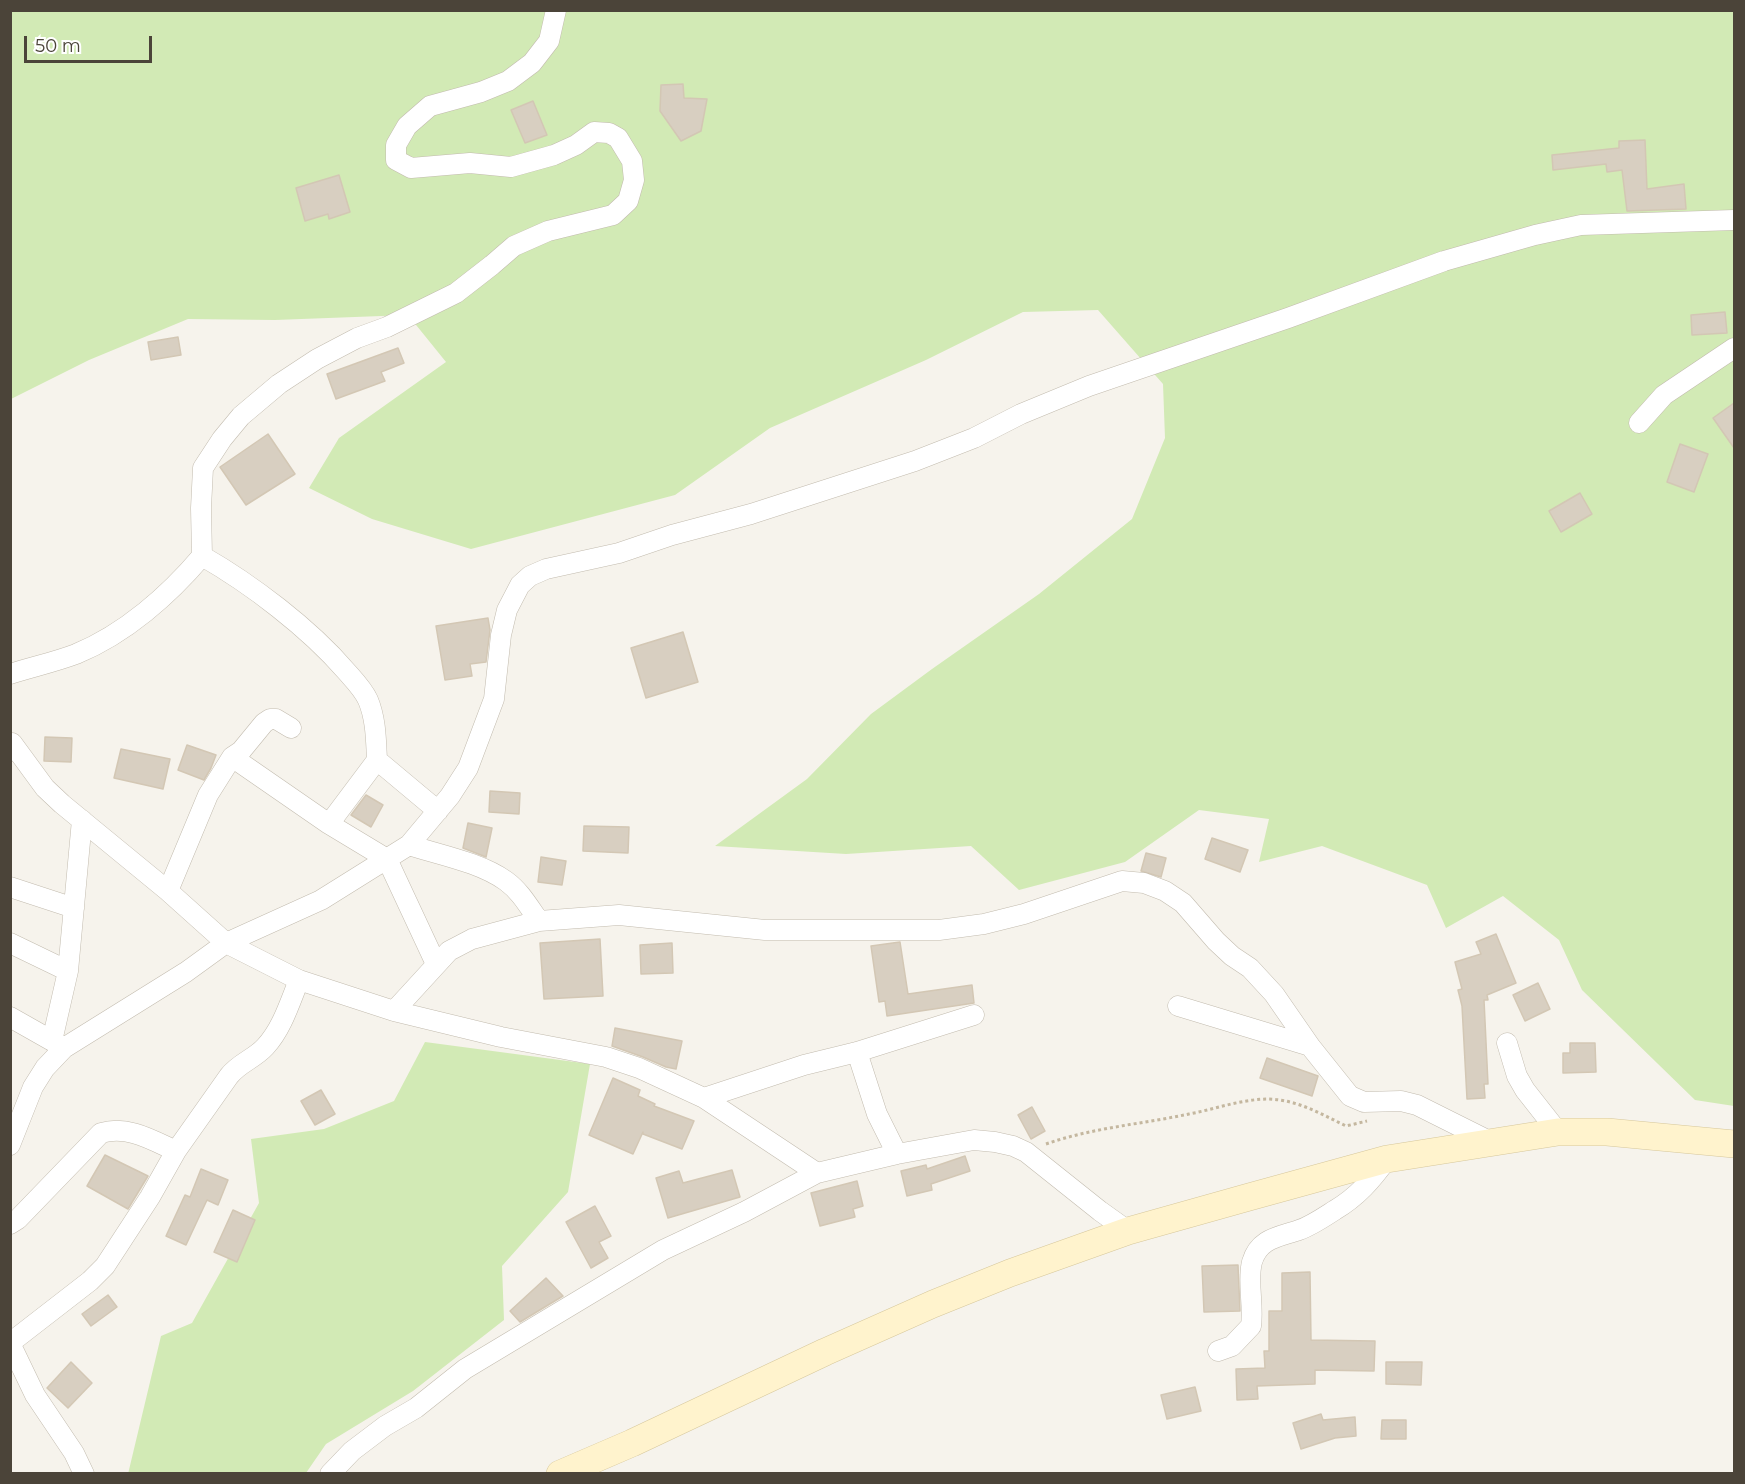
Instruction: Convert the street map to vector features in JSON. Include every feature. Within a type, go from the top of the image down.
[{"type":"street","points":[[10,674],[77,653],[109,636],[144,613],[182,580],[202,556],[203,468],[241,416],[279,384],[317,359],[357,338],[387,327],[456,292],[514,246],[548,231],[613,215],[628,201],[634,180],[632,161],[618,138],[609,132],[594,132],[576,145],[554,155],[511,167],[470,163],[411,168],[396,160],[396,145],[406,126],[430,106],[481,92],[508,81],[532,63],[549,41],[556,10]]},
{"type":"street","points":[[58,1045],[186,972],[226,944],[321,900],[409,845],[450,796],[468,768],[494,699],[501,635],[507,610],[520,585],[538,572],[619,553],[672,535],[752,514],[915,461],[974,438],[1022,414],[1089,386],[1288,318],[1444,261],[1535,235],[1581,225],[1734,220]]},
{"type":"street","points":[[1714,221],[1734,230]]},
{"type":"street","points":[[1639,423],[1664,395],[1734,348]]},
{"type":"street","points":[[202,556],[236,576],[323,646],[357,683],[368,700],[375,725],[377,760],[329,824]]},
{"type":"street","points":[[168,891],[208,795],[232,757],[241,751],[270,719],[276,719],[291,728]]},
{"type":"street","points":[[11,743],[45,788],[168,891],[226,944],[299,980],[394,1011],[456,1027],[606,1057],[639,1068],[704,1098],[816,1173]]},
{"type":"street","points":[[232,757],[329,824],[387,859],[436,964]]},
{"type":"street","points":[[377,760],[438,811]]},
{"type":"street","points":[[10,1145],[33,1087],[58,1045],[75,908],[82,820]]},
{"type":"street","points":[[409,845],[493,873],[507,882],[521,896],[539,921]]},
{"type":"street","points":[[394,1011],[449,951],[472,939],[539,921],[619,915],[765,930],[939,930],[984,924],[1024,914],[1122,881],[1144,883],[1165,891],[1183,903],[1216,941],[1250,968],[1274,994],[1310,1046],[1350,1096],[1358,1101],[1379,1103],[1401,1101],[1417,1105],[1491,1142]]},
{"type":"street","points":[[10,887],[75,908]]},
{"type":"street","points":[[10,943],[68,971]]},
{"type":"street","points":[[84,1473],[74,1453],[35,1395],[10,1343],[81,1289],[105,1266],[150,1197],[176,1151],[237,1066],[258,1054],[272,1040],[299,980]]},
{"type":"street","points":[[1178,1005],[1310,1046]]},
{"type":"street","points":[[704,1098],[804,1065],[857,1052],[974,1015]]},
{"type":"street","points":[[10,1017],[58,1045]]},
{"type":"street","points":[[1506,1043],[1517,1076],[1525,1090],[1558,1132]]},
{"type":"street","points":[[857,1052],[877,1114],[897,1154]]},
{"type":"street","points":[[10,1224],[101,1133],[114,1129],[134,1132],[176,1151]]},
{"type":"street","points":[[560,1473],[632,1443],[933,1304],[1128,1231],[1387,1159],[1558,1132],[1626,1134],[1734,1144]]},
{"type":"street","points":[[330,1473],[352,1451],[385,1426],[416,1408],[465,1370],[663,1250],[744,1212],[816,1173],[897,1154],[974,1140],[995,1142],[1026,1152],[1085,1200],[1128,1231]]},
{"type":"street","points":[[1218,1351],[1232,1346],[1251,1326],[1251,1264],[1260,1247],[1274,1236],[1300,1230],[1336,1209],[1360,1192],[1387,1159]]},
{"type":"path","points":[[1026,1152],[1060,1139],[1191,1114],[1236,1101],[1270,1099],[1294,1102],[1346,1126],[1369,1120]]},
{"type":"green space","points":[[11,11],[1734,11],[1734,1106],[1695,1100],[1582,990],[1559,940],[1503,896],[1446,928],[1427,885],[1322,846],[1259,862],[1269,819],[1199,810],[1125,862],[1019,890],[971,846],[846,854],[715,846],[807,779],[871,714],[1039,594],[1132,519],[1165,438],[1163,384],[1098,310],[1023,312],[926,360],[770,428],[675,495],[471,549],[372,519],[309,488],[339,438],[446,362],[408,315],[275,320],[188,319],[89,360],[11,399]]},
{"type":"green space","points":[[425,1042],[590,1064],[568,1192],[502,1266],[504,1320],[413,1391],[326,1444],[306,1473],[128,1474],[161,1336],[192,1323],[259,1203],[251,1139],[324,1129],[394,1101]]},
{"type":"building","points":[[683,84],[684,98],[707,99],[701,131],[681,141],[660,111],[661,85]]},
{"type":"building","points":[[533,101],[547,135],[525,143],[511,110]]},
{"type":"building","points":[[1645,140],[1647,189],[1684,184],[1686,209],[1627,211],[1622,170],[1607,172],[1606,164],[1553,170],[1552,155],[1619,148],[1619,141]]},
{"type":"building","points":[[339,175],[350,212],[329,219],[328,214],[305,221],[296,188]]},
{"type":"building","points":[[1725,312],[1727,333],[1692,335],[1691,315]]},
{"type":"building","points":[[178,337],[181,355],[151,360],[148,342]]},
{"type":"building","points":[[398,348],[404,363],[381,372],[385,381],[336,399],[327,374]]},
{"type":"building","points":[[1734,403],[1734,448],[1713,418]]},
{"type":"building","points":[[268,434],[295,474],[246,505],[220,467]]},
{"type":"building","points":[[1680,444],[1708,454],[1694,492],[1667,482]]},
{"type":"building","points":[[1580,493],[1592,514],[1561,532],[1549,511]]},
{"type":"building","points":[[488,618],[490,630],[486,662],[470,664],[472,676],[445,680],[436,626]]},
{"type":"building","points":[[683,632],[698,682],[646,698],[631,648]]},
{"type":"building","points":[[45,737],[72,738],[71,762],[44,761]]},
{"type":"building","points":[[187,745],[216,755],[204,780],[178,770]]},
{"type":"building","points":[[121,749],[170,759],[163,789],[114,778]]},
{"type":"building","points":[[490,791],[520,793],[519,814],[489,812]]},
{"type":"building","points":[[366,795],[383,805],[371,827],[351,815]]},
{"type":"building","points":[[468,823],[492,828],[486,857],[463,848]]},
{"type":"building","points":[[584,826],[629,827],[628,853],[583,851]]},
{"type":"building","points":[[1212,838],[1248,850],[1240,872],[1205,859]]},
{"type":"building","points":[[1146,853],[1166,858],[1161,877],[1141,871]]},
{"type":"building","points":[[541,857],[566,861],[562,885],[538,882]]},
{"type":"building","points":[[1496,934],[1516,983],[1487,995],[1488,1000],[1484,1000],[1488,1084],[1484,1084],[1485,1098],[1467,1099],[1462,1006],[1458,990],[1462,989],[1455,962],[1481,954],[1476,942]]},
{"type":"building","points":[[600,939],[603,996],[544,999],[540,943]]},
{"type":"building","points":[[900,942],[908,994],[972,985],[974,1003],[887,1016],[885,1001],[879,1002],[871,946]]},
{"type":"building","points":[[672,943],[673,973],[641,974],[640,945]]},
{"type":"building","points":[[1538,983],[1550,1009],[1525,1021],[1513,995]]},
{"type":"building","points":[[615,1028],[682,1041],[676,1069],[612,1046]]},
{"type":"building","points":[[1570,1043],[1595,1043],[1596,1072],[1563,1073],[1563,1053],[1570,1053]]},
{"type":"building","points":[[1267,1058],[1318,1076],[1312,1096],[1260,1078]]},
{"type":"building","points":[[613,1078],[640,1090],[638,1096],[655,1104],[654,1106],[694,1121],[682,1149],[643,1134],[643,1132],[633,1154],[589,1135]]},
{"type":"building","points":[[321,1090],[335,1114],[315,1125],[301,1101]]},
{"type":"building","points":[[1032,1107],[1045,1131],[1031,1139],[1018,1115]]},
{"type":"building","points":[[105,1155],[148,1176],[128,1209],[87,1186]]},
{"type":"building","points":[[965,1156],[970,1171],[931,1184],[932,1190],[907,1196],[901,1171],[926,1165],[927,1169]]},
{"type":"building","points":[[201,1169],[228,1180],[218,1205],[207,1200],[186,1245],[166,1236],[185,1195],[190,1197]]},
{"type":"building","points":[[732,1170],[740,1197],[668,1218],[656,1178],[679,1171],[683,1183]]},
{"type":"building","points":[[857,1181],[863,1206],[853,1209],[855,1217],[820,1226],[811,1193]]},
{"type":"building","points":[[595,1206],[611,1236],[599,1242],[608,1258],[591,1268],[566,1222]]},
{"type":"building","points":[[233,1210],[255,1220],[237,1262],[214,1252]]},
{"type":"building","points":[[1238,1265],[1240,1311],[1204,1312],[1202,1266]]},
{"type":"building","points":[[1310,1272],[1311,1340],[1375,1341],[1374,1371],[1315,1370],[1315,1384],[1257,1386],[1258,1399],[1237,1400],[1236,1369],[1265,1368],[1264,1351],[1269,1351],[1269,1311],[1282,1311],[1282,1273]]},
{"type":"building","points":[[546,1278],[563,1296],[520,1322],[510,1311]]},
{"type":"building","points":[[108,1295],[117,1307],[91,1326],[82,1314]]},
{"type":"building","points":[[71,1362],[92,1383],[68,1408],[47,1388]]},
{"type":"building","points":[[1386,1362],[1422,1362],[1421,1385],[1386,1384]]},
{"type":"building","points":[[1195,1387],[1201,1411],[1167,1419],[1161,1395]]},
{"type":"building","points":[[1321,1414],[1323,1420],[1355,1417],[1356,1436],[1335,1438],[1301,1449],[1293,1423]]},
{"type":"building","points":[[1382,1420],[1406,1420],[1406,1439],[1381,1439]]}]
